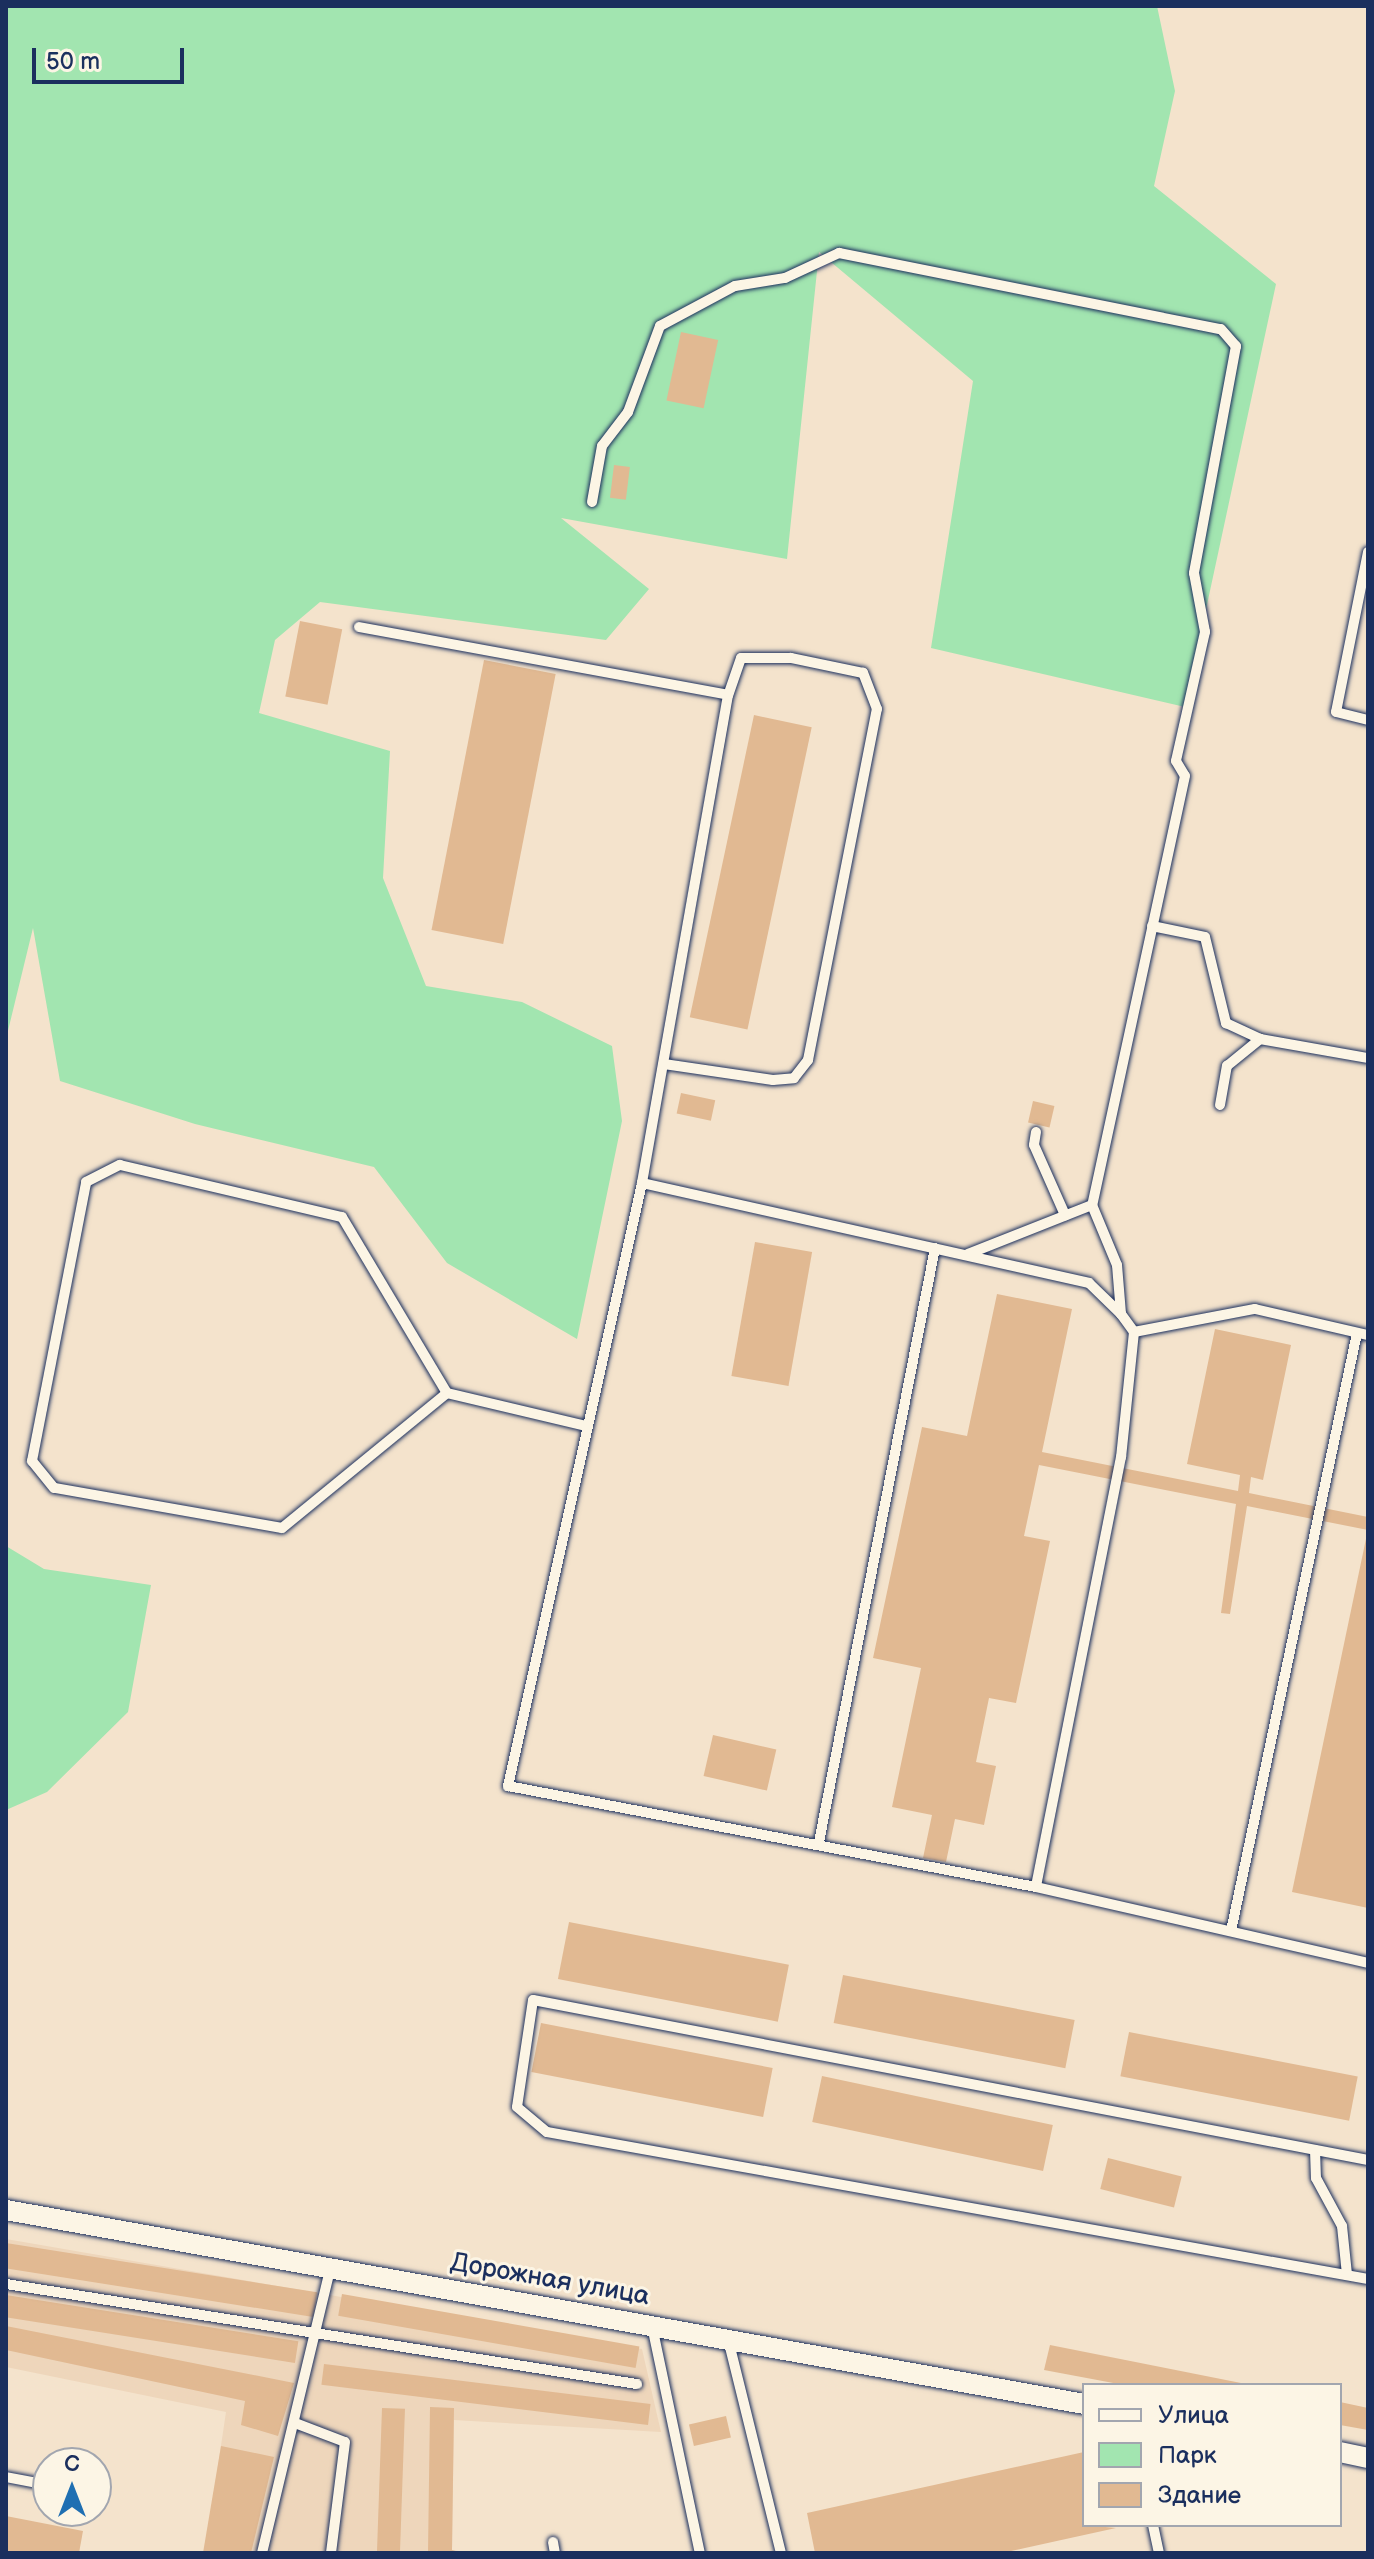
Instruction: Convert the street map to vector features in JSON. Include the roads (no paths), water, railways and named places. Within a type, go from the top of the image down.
[{"type":"street","name":"Дорожная улица","points":[[6,2210],[728,2337],[1082,2404]]},
{"type":"street","points":[[1342,2452],[1368,2458]]},
{"type":"lane","points":[[592,502],[602,446],[628,412],[660,326],[735,286],[785,278],[839,253],[1221,329],[1236,346],[1194,573],[1205,632],[1176,761],[1185,776],[1092,1205],[1117,1265],[1121,1314]]},
{"type":"lane","points":[[1368,552],[1336,712],[1368,720]]},
{"type":"lane","points":[[359,627],[728,695]]},
{"type":"lane","points":[[664,1064],[773,1080],[794,1078],[808,1060],[877,709],[863,673],[791,658],[741,658],[728,695],[642,1183],[508,1786],[819,1842],[1036,1887],[1368,1963]]},
{"type":"lane","points":[[1152,926],[1205,937],[1226,1023],[1260,1039],[1368,1058]]},
{"type":"lane","points":[[1220,1105],[1227,1066],[1260,1039]]},
{"type":"lane","points":[[1036,1132],[1034,1145],[1065,1215]]},
{"type":"lane","points":[[447,1393],[282,1528],[54,1488],[32,1461],[86,1182],[120,1165],[342,1217],[447,1393],[587,1426]]},
{"type":"lane","points":[[642,1183],[1089,1283],[1121,1314],[1134,1332],[1121,1457],[1036,1887]]},
{"type":"lane","points":[[967,1254],[1092,1205]]},
{"type":"lane","points":[[819,1842],[935,1248]]},
{"type":"lane","points":[[1134,1332],[1255,1309],[1362,1334],[1231,1931]]},
{"type":"lane","points":[[1368,2160],[533,2000],[517,2107],[547,2132],[1368,2279]]},
{"type":"lane","points":[[1315,2150],[1316,2178],[1342,2226],[1347,2274]]},
{"type":"lane","points":[[262,2553],[317,2334],[330,2269]]},
{"type":"lane","points":[[6,2284],[637,2384]]},
{"type":"lane","points":[[652,2324],[700,2553]]},
{"type":"lane","points":[[728,2337],[781,2553]]},
{"type":"lane","points":[[295,2423],[345,2442],[331,2553]]},
{"type":"lane","points":[[6,2477],[32,2482]]},
{"type":"lane","points":[[1153,2527],[1159,2553]]}]
